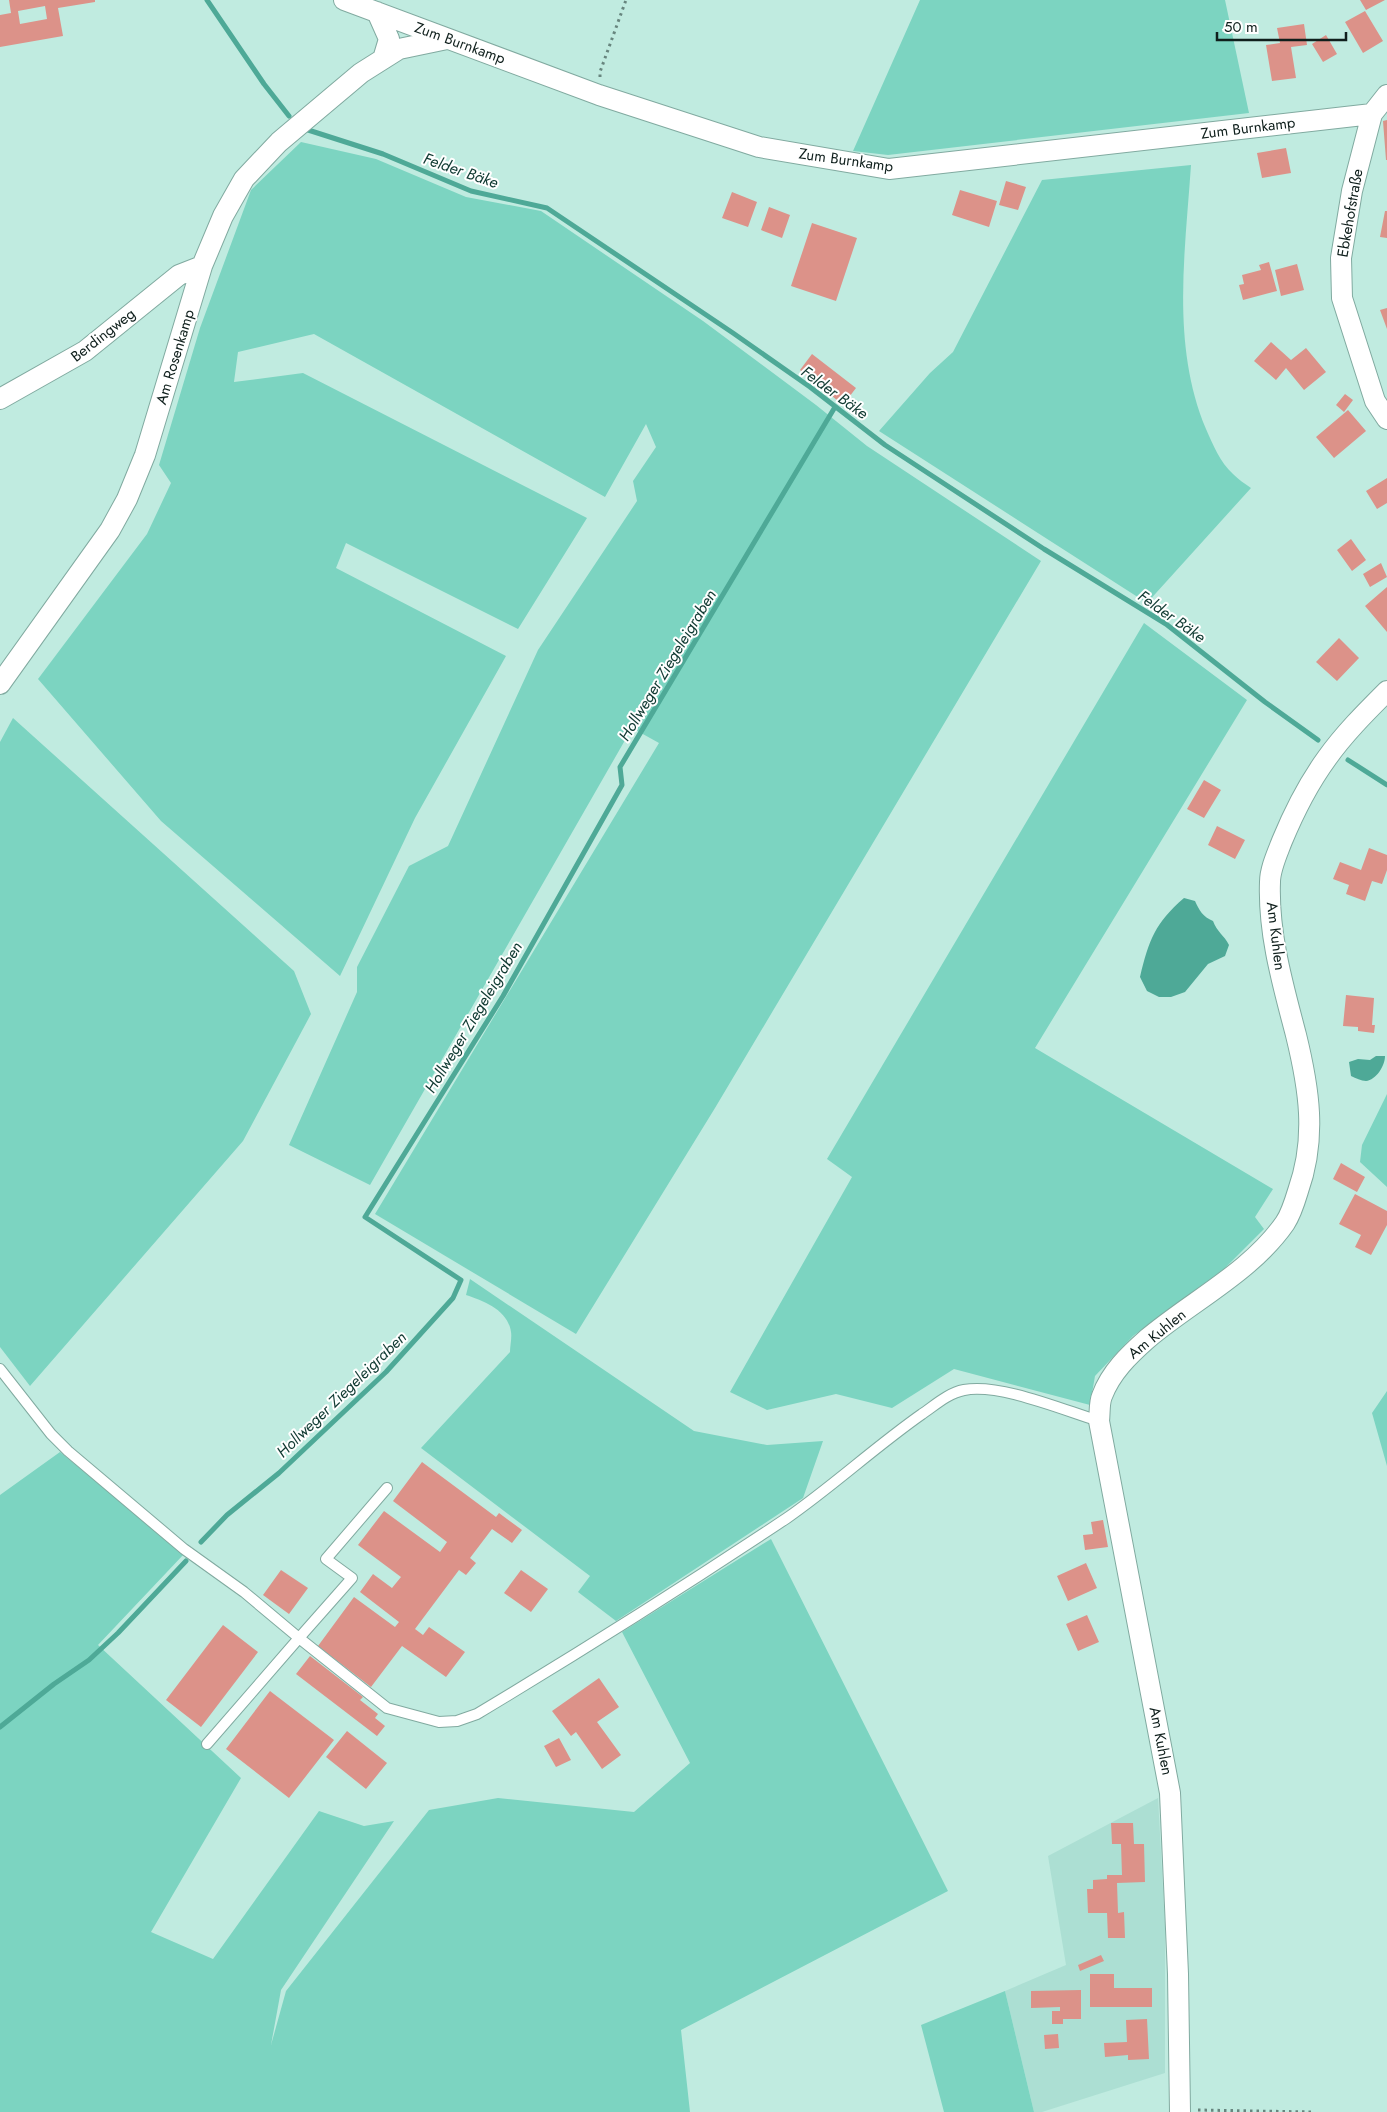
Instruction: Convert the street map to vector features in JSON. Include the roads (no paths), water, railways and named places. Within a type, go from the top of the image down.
[{"type":"street","name":"Zum Burnkamp","points":[[344,0],[371,7],[447,38],[599,95],[759,147],[889,169],[1372,114]]},
{"type":"street","points":[[371,7],[389,39],[383,59]]},
{"type":"street","name":"Am Rosenkamp","points":[[0,684],[110,530],[127,499],[145,455],[202,266],[223,216],[244,179],[279,142],[361,73],[399,49],[447,38]]},
{"type":"street","name":"Ebkehofstraße","points":[[1387,95],[1372,114],[1352,191],[1341,258],[1342,298],[1375,401],[1387,419]]},
{"type":"street","name":"Berdingweg","points":[[0,399],[85,351],[179,275],[202,266]]},
{"type":"street","name":"Am Kuhlen","points":[[1180,2111],[1178,1974],[1170,1793],[1099,1421],[1101,1398],[1108,1382],[1126,1357],[1252,1258],[1286,1221],[1296,1198],[1305,1163],[1310,1109],[1307,1078],[1276,957],[1270,881],[1275,858],[1294,811],[1327,758],[1387,691]]},
{"type":"lane","points":[[0,1369],[51,1434],[68,1452],[184,1549],[244,1592],[387,1708],[439,1722],[457,1721],[477,1714],[617,1629],[788,1517],[892,1435],[947,1397],[963,1390],[985,1389],[1011,1394],[1099,1421]]},
{"type":"lane","points":[[207,1744],[352,1578],[326,1560],[387,1488]]},
{"type":"waterway","name":"Felder Bäke","points":[[207,0],[264,84],[289,116]]},
{"type":"waterway","name":"Felder Bäke","points":[[305,129],[383,154],[471,191],[547,208],[733,333],[810,387],[885,445],[1044,549],[1166,624],[1265,702],[1318,740]]},
{"type":"waterway","name":"Hollweger Ziegeleigraben","points":[[201,1542],[227,1515],[279,1473],[386,1372],[453,1298],[461,1280],[365,1217],[503,996],[622,785],[620,767],[835,407]]},
{"type":"waterway","name":"Felder Bäke","points":[[1348,760],[1387,785]]},
{"type":"waterway","name":"Hollweger Ziegeleigraben","points":[[0,1727],[54,1684],[89,1660],[118,1633],[186,1561]]}]
